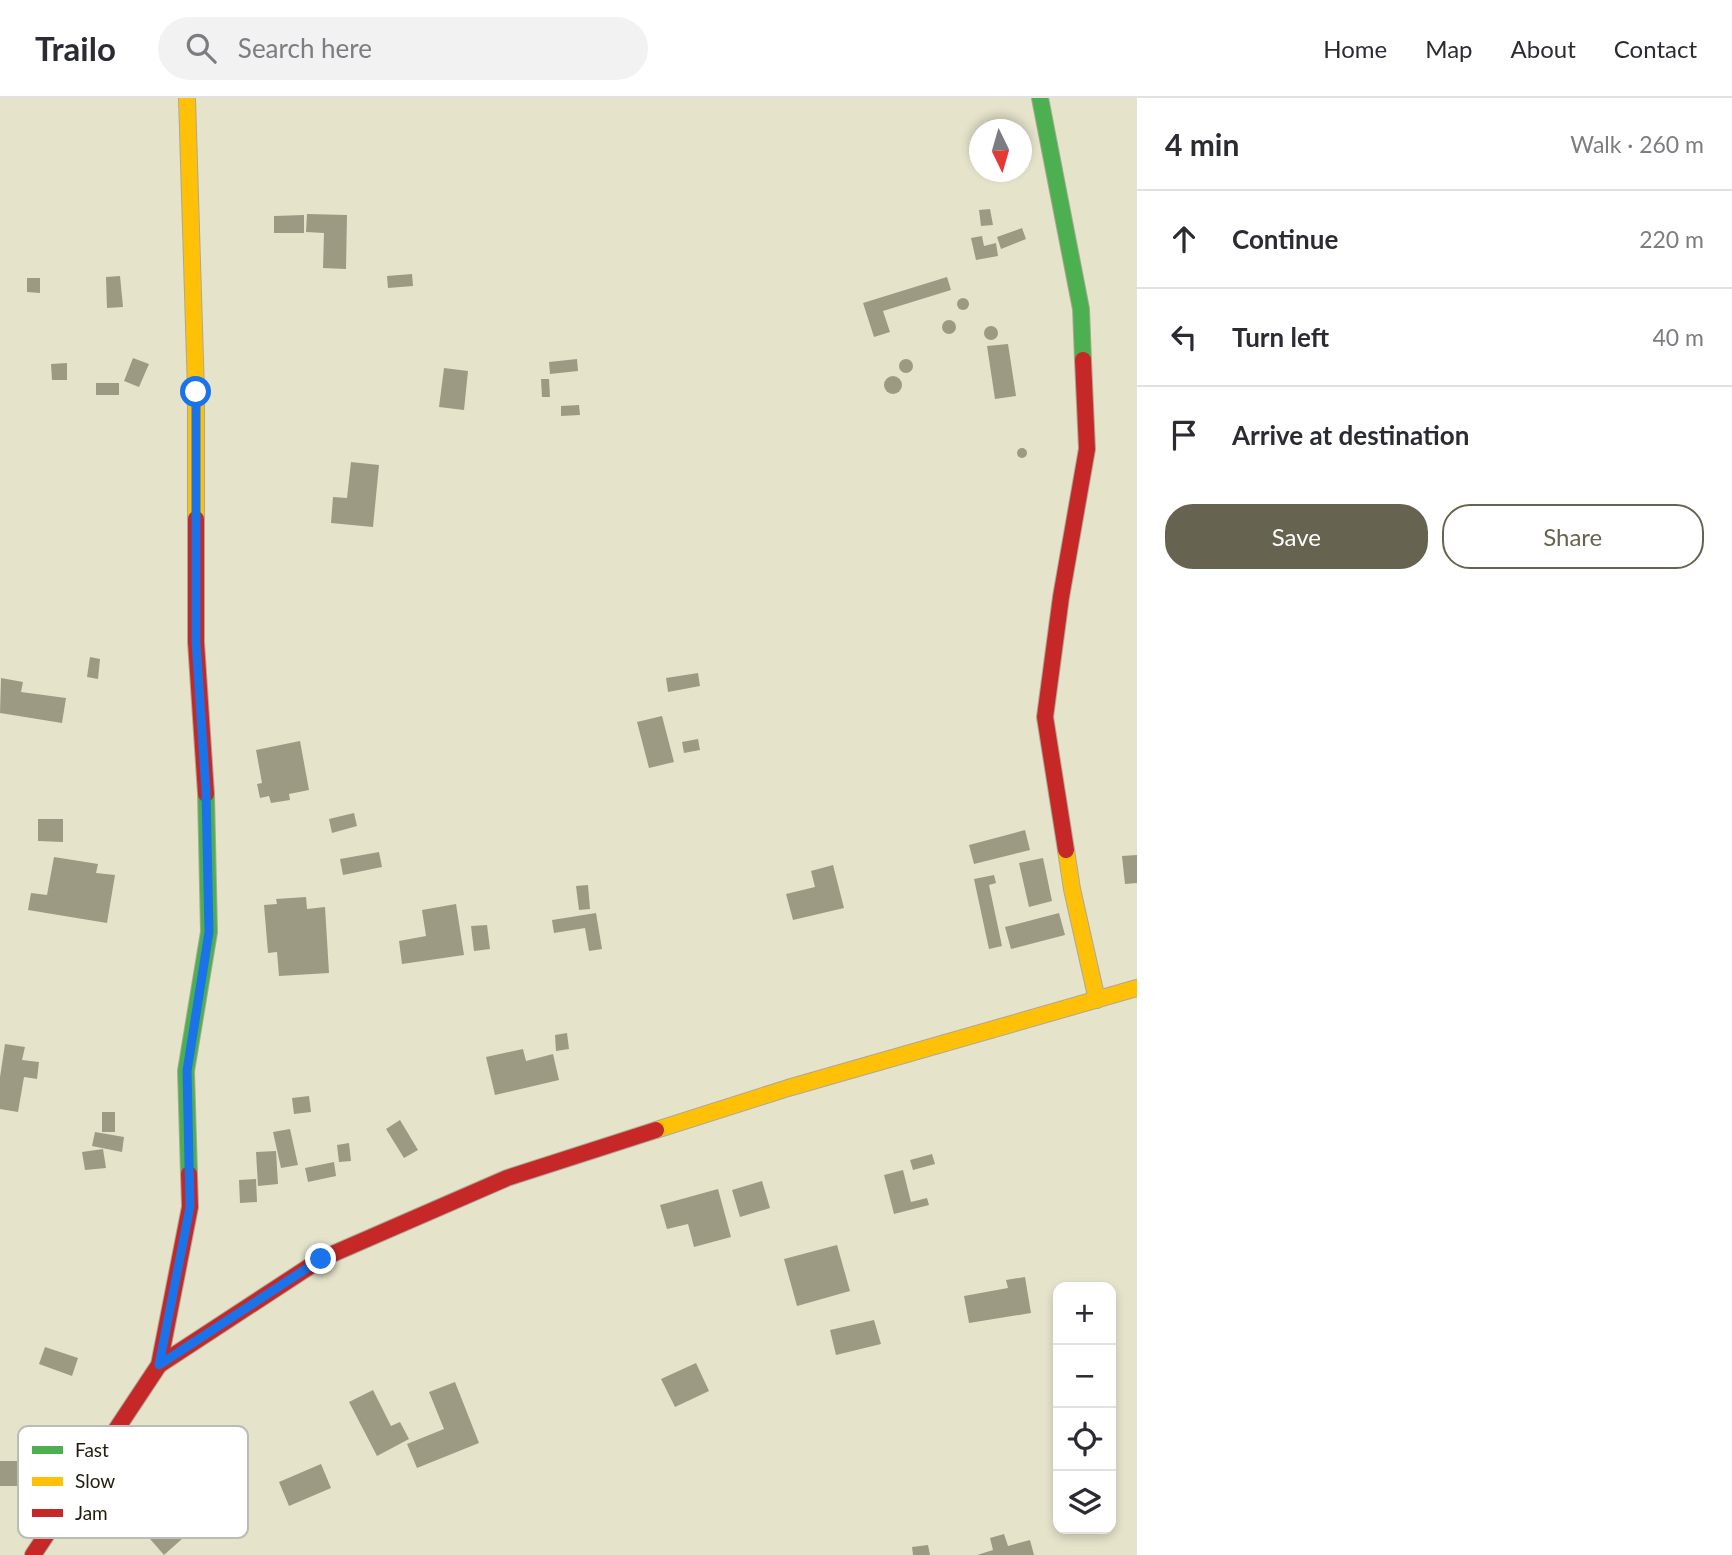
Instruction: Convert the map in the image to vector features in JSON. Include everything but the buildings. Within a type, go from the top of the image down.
[{"type":"street","points":[[119,1426],[159,1365],[190,1207],[187,1071],[209,932],[206,792],[196,642],[196,392],[187,98]]},
{"type":"street","points":[[1040,98],[1081,309],[1087,449],[1061,597],[1045,717],[1072,889],[1097,1000]]},
{"type":"street","points":[[159,1365],[321,1259],[507,1178],[788,1088],[1137,988]]},
{"type":"street","points":[[33,1555],[44,1538]]},
{"type":"traffic: fast","points":[[1040,98],[1081,309],[1083,360]]},
{"type":"traffic: fast","points":[[189,1174],[186,1071],[209,932],[206,794]]},
{"type":"traffic: slow","points":[[187,98],[196,392],[196,519]]},
{"type":"traffic: slow","points":[[1066,850],[1097,1000]]},
{"type":"traffic: slow","points":[[656,1130],[788,1088],[1137,988]]},
{"type":"traffic: jam","points":[[1066,850],[1045,717],[1061,597],[1087,449],[1083,360]]},
{"type":"traffic: jam","points":[[196,519],[196,642],[206,794]]},
{"type":"traffic: jam","points":[[159,1365],[321,1259],[507,1178],[656,1130]]},
{"type":"traffic: jam","points":[[119,1426],[159,1365],[190,1207],[189,1174]]},
{"type":"traffic: jam","points":[[33,1555],[44,1538]]},
{"type":"route","points":[[196,392],[196,642],[206,792],[209,932],[187,1071],[190,1207],[159,1365],[321,1259]]}]
